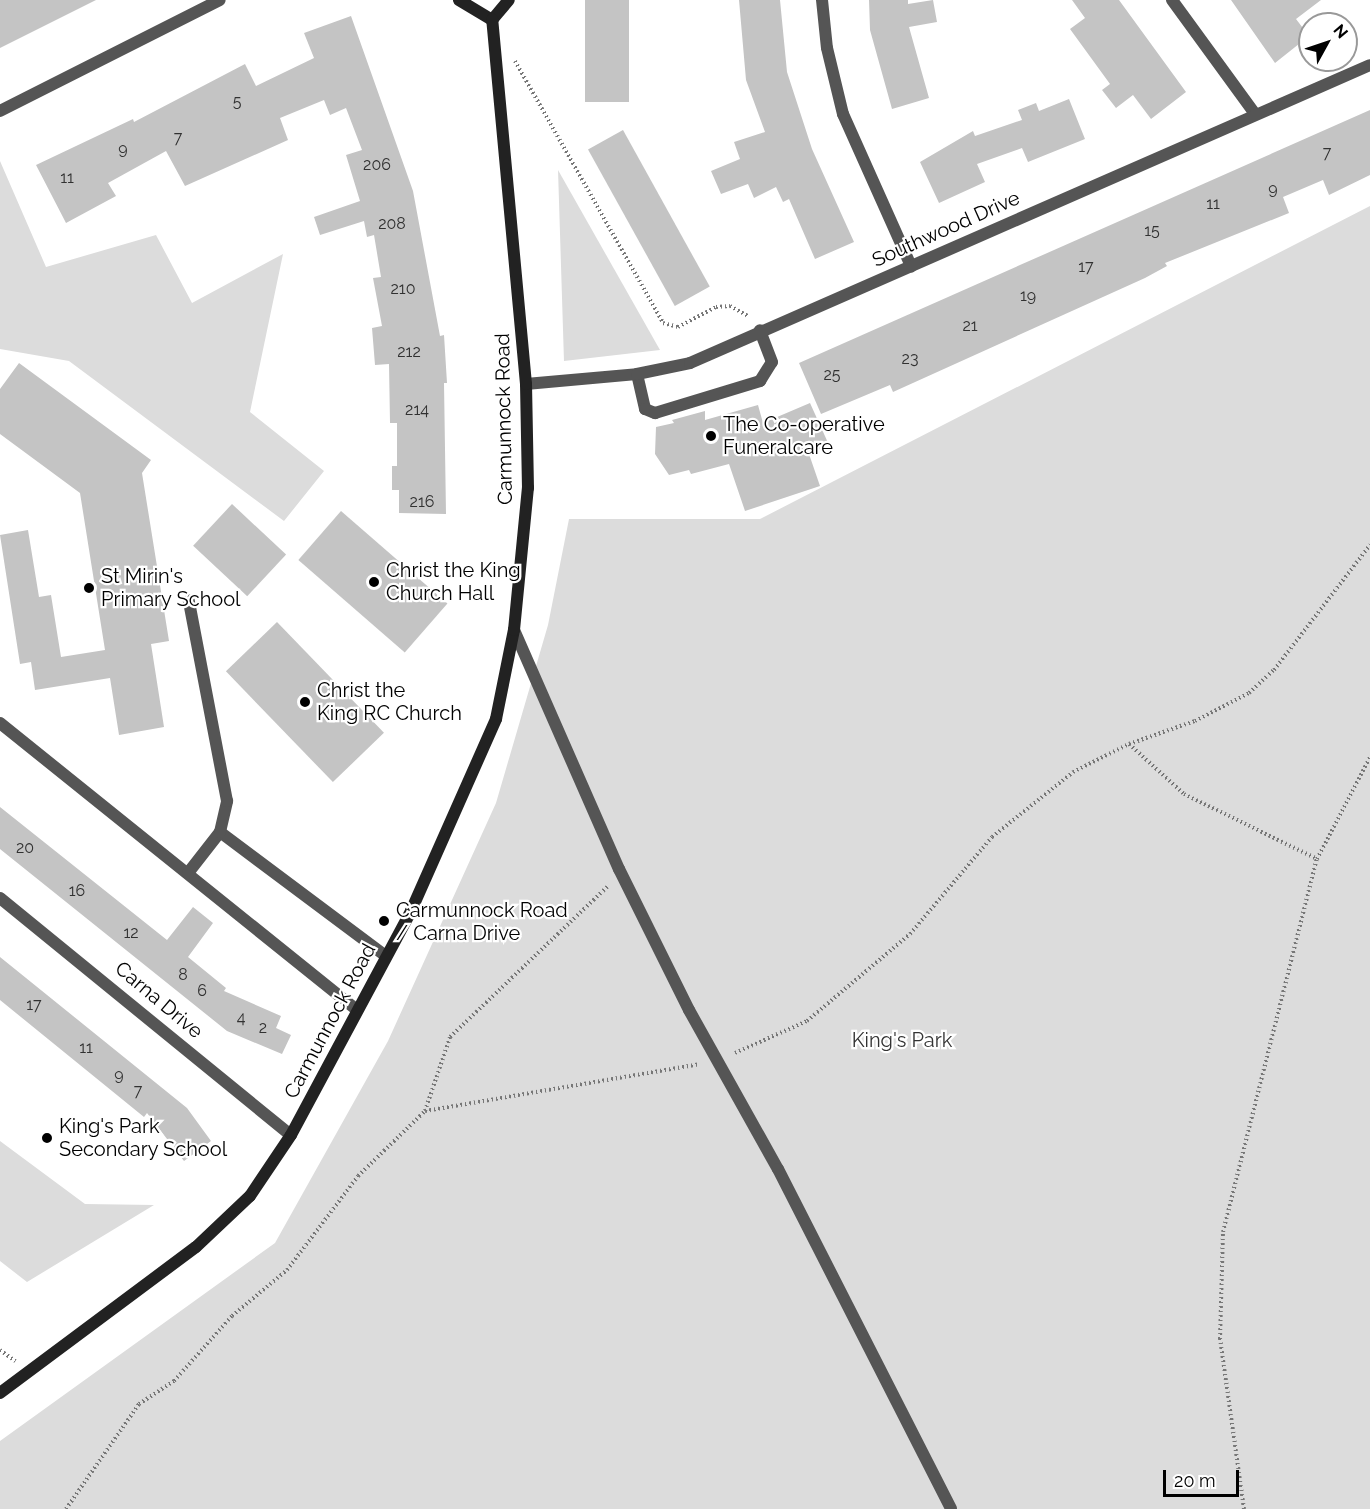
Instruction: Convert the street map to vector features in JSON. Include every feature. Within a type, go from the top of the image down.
[{"type":"main road","points":[[459,0],[492,20],[509,0]]},
{"type":"main road","name":"Carmunnock Road","points":[[0,1393],[196,1247],[250,1196],[291,1135],[356,1009],[411,911],[496,719],[514,630],[528,488],[526,384],[492,20]]},
{"type":"street","points":[[0,111],[218,0]]},
{"type":"street","points":[[822,0],[827,48],[843,114],[912,266]]},
{"type":"street","points":[[1172,0],[1255,114]]},
{"type":"street","name":"Southwood Drive","points":[[526,384],[637,374],[690,363],[760,330],[912,266],[1370,65]]},
{"type":"street","points":[[637,374],[645,409],[655,413],[760,381],[772,362],[760,330]]},
{"type":"street","points":[[188,873],[220,832],[226,801],[189,601]]},
{"type":"street","points":[[514,630],[621,873],[718,1061],[778,1169],[951,1509]]},
{"type":"street","points":[[0,723],[356,1009]]},
{"type":"street","points":[[220,832],[386,956]]},
{"type":"street","name":"Carna Drive","points":[[0,898],[291,1135]]},
{"type":"path","points":[[509,50],[663,323],[678,327],[716,307],[730,306],[745,314],[760,330]]},
{"type":"path","points":[[425,1111],[718,1061],[807,1021],[910,934],[992,837],[1073,772],[1130,744],[1195,721],[1249,693],[1274,670],[1370,545]]},
{"type":"path","points":[[1130,744],[1184,794],[1317,859]]},
{"type":"path","points":[[1244,1509],[1220,1339],[1223,1232],[1317,859],[1370,756]]},
{"type":"path","points":[[66,1509],[139,1404],[174,1381],[232,1316],[286,1270],[358,1176],[425,1111],[450,1037],[621,873]]},
{"type":"green space","points":[[0,161],[46,267],[156,235],[192,303],[283,254],[250,412],[324,471],[284,521],[69,361],[0,349]]},
{"type":"green space","points":[[558,170],[660,350],[564,361]]},
{"type":"green space","name":"King's Park","points":[[1370,206],[1370,1509],[0,1509],[0,1441],[275,1243],[388,1041],[496,803],[548,625],[569,519],[760,519]]},
{"type":"green space","points":[[0,1141],[85,1204],[154,1205],[27,1282],[0,1261]]},
{"type":"building","points":[[0,0],[96,0],[0,48]]},
{"type":"building","points":[[585,0],[629,0],[629,102],[585,102]]},
{"type":"building","points":[[739,0],[780,0],[787,72],[812,149],[854,242],[815,259],[789,199],[783,202],[776,187],[754,198],[748,184],[721,194],[711,171],[740,159],[734,142],[765,132],[746,80]]},
{"type":"building","points":[[869,0],[908,0],[908,4],[933,0],[937,22],[909,27],[929,98],[892,109],[870,30]]},
{"type":"building","points":[[1072,0],[1119,0],[1186,92],[1151,119],[1133,95],[1116,108],[1102,90],[1110,84],[1070,29],[1085,18]]},
{"type":"building","points":[[1231,0],[1321,0],[1305,12],[1298,12],[1296,19],[1298,45],[1275,63]]},
{"type":"building","points":[[351,16],[413,191],[440,336],[444,335],[447,383],[444,383],[446,514],[399,513],[399,490],[392,490],[392,466],[397,466],[397,423],[390,423],[389,364],[375,365],[372,328],[382,326],[373,278],[381,277],[374,235],[367,237],[364,221],[320,235],[314,217],[360,201],[346,155],[362,150],[346,108],[330,115],[324,100],[280,118],[288,140],[185,186],[166,151],[108,183],[116,196],[66,223],[36,165],[133,119],[134,122],[245,64],[256,86],[314,58],[304,33]]},
{"type":"building","points":[[1069,99],[1085,139],[1028,162],[1022,148],[977,164],[985,182],[939,203],[920,162],[973,131],[975,136],[1022,120],[1018,110],[1036,103],[1039,111]]},
{"type":"building","points":[[1370,110],[1370,175],[1329,195],[1323,180],[1283,197],[1289,213],[1165,263],[1167,266],[1145,278],[893,392],[890,385],[821,414],[799,363]]},
{"type":"building","points":[[623,130],[710,287],[675,306],[588,149]]},
{"type":"building","points":[[19,363],[151,460],[142,473],[169,641],[151,644],[164,727],[119,735],[110,678],[35,690],[31,662],[20,664],[0,535],[28,530],[39,597],[51,595],[61,657],[105,650],[80,493],[0,434],[0,389]]},
{"type":"building","points":[[810,403],[829,445],[809,454],[820,486],[745,511],[729,464],[691,474],[689,470],[669,475],[655,454],[656,427],[674,423],[672,420],[705,411],[705,420],[758,405],[763,423]]},
{"type":"building","points":[[232,504],[286,554],[247,596],[193,546]]},
{"type":"building","name":"Christ the King Church Hall","points":[[341,511],[447,604],[405,653],[298,560]]},
{"type":"building","name":"Christ the King RC Church","points":[[277,622],[384,733],[333,782],[226,671]]},
{"type":"building","points":[[0,807],[167,940],[193,907],[213,923],[188,957],[226,988],[224,991],[281,1016],[276,1028],[291,1035],[282,1054],[227,1031],[0,849]]},
{"type":"building","points":[[0,957],[187,1108],[211,1141],[184,1161],[147,1113],[144,1117],[0,1000]]},
{"type":"place","name":"The Co-operative Funeralcare","points":[[711,436]]},
{"type":"place","name":"Christ the King Church Hall","points":[[374,582]]},
{"type":"place","name":"St Mirin's Primary School","points":[[89,588]]},
{"type":"place","name":"Christ the King RC Church","points":[[305,702]]},
{"type":"place","name":"Carmunnock Road / Carna Drive","points":[[384,921]]},
{"type":"place","name":"King's Park Secondary School","points":[[47,1138]]}]
